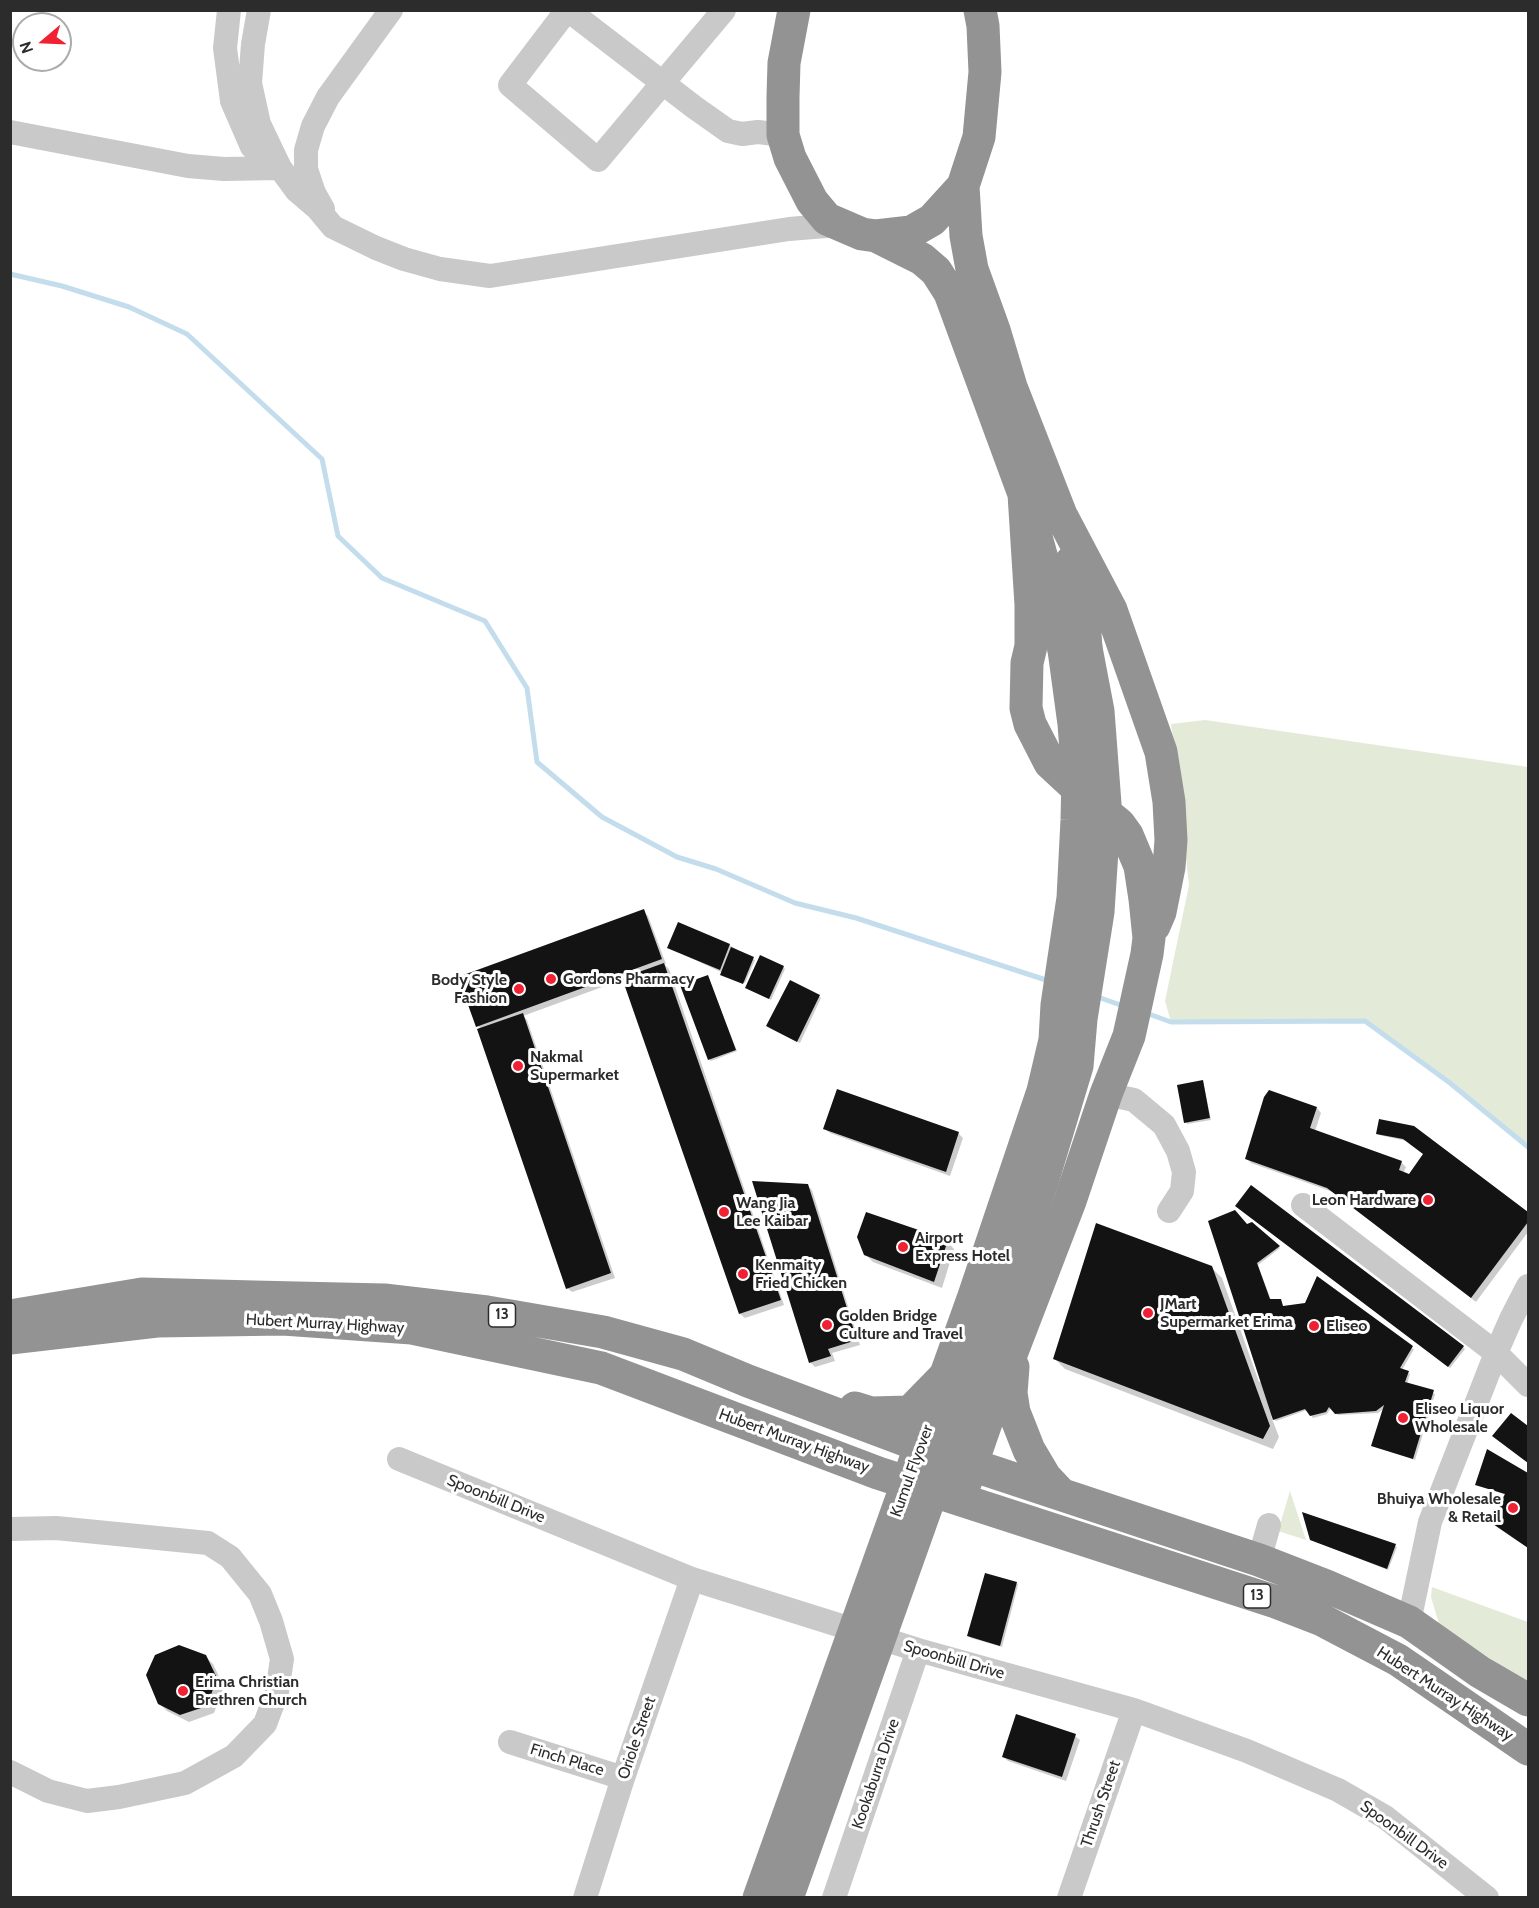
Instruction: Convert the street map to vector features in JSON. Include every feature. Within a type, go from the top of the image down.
[{"type":"highway","points":[[794,10],[784,63],[783,135],[790,158],[812,201],[826,219],[862,234],[876,236],[911,232],[932,220],[963,186]]},
{"type":"highway","points":[[960,1499],[1018,1333],[1070,1201],[1106,1094],[1129,1036],[1148,946],[1160,912],[1169,867],[1169,802],[1161,752],[1111,610],[1061,515],[1011,387],[972,269],[966,236],[963,186],[979,137],[985,72],[980,10]]},
{"type":"highway","points":[[876,236],[922,259],[936,271],[950,293],[1024,494],[1060,623],[1075,649]]},
{"type":"highway","points":[[1024,494],[1031,605],[1031,646],[1027,663],[1026,708],[1030,724],[1050,763],[1119,824],[1127,835],[1140,866],[1148,946]]},
{"type":"highway","points":[[1061,515],[1083,607],[1075,649]]},
{"type":"highway","name":"Kumul Flyover","points":[[759,1898],[981,1275],[1043,1091],[1055,1040],[1057,1005],[1072,898],[1078,777],[1074,724],[1075,649]]},
{"type":"highway","name":"Kumul Flyover","points":[[787,1898],[1042,1182],[1077,1066],[1081,1018],[1098,912],[1105,804],[1098,711],[1075,649]]},
{"type":"highway","points":[[748,1381],[872,1413],[910,1412],[978,1338],[1106,1094]]},
{"type":"highway","name":"Hubert Murray Highway","points":[[10,1316],[141,1294],[384,1300],[487,1312],[603,1332],[683,1354],[748,1381],[972,1465],[1259,1560],[1326,1586],[1409,1622],[1480,1672],[1528,1700]]},
{"type":"highway","name":"Hubert Murray Highway","points":[[10,1338],[157,1321],[283,1319],[412,1328],[602,1368],[878,1473],[1276,1602],[1320,1619],[1398,1660],[1528,1749]]},
{"type":"highway","points":[[1018,1333],[1011,1393],[1014,1412],[1029,1450],[1045,1477],[1062,1495]]},
{"type":"street","points":[[229,10],[225,48],[231,101],[252,147],[280,168]]},
{"type":"street","points":[[259,10],[250,83],[259,124],[280,168],[297,191],[318,209],[333,227],[404,259],[440,269],[490,276],[789,229],[838,225]]},
{"type":"street","points":[[333,227],[314,193],[306,169],[306,150],[313,126],[328,98],[391,10]]},
{"type":"street","points":[[724,10],[663,83],[598,160],[510,85],[567,10],[663,83],[714,122],[728,131],[742,134],[758,132],[783,135]]},
{"type":"street","points":[[10,132],[188,166],[224,169],[280,168]]},
{"type":"street","points":[[1106,1094],[1134,1100],[1164,1125],[1178,1151],[1184,1172],[1182,1191],[1169,1211]]},
{"type":"street","points":[[1303,1205],[1496,1353],[1528,1385]]},
{"type":"street","points":[[1409,1622],[1430,1522],[1496,1353],[1528,1286]]},
{"type":"street","name":"Spoonbill Drive","points":[[399,1459],[692,1580],[918,1650],[1134,1710],[1188,1728],[1338,1790],[1385,1817],[1487,1898]]},
{"type":"street","points":[[1259,1560],[1269,1525]]},
{"type":"street","points":[[10,1529],[56,1528],[208,1543],[230,1557],[260,1594],[282,1659],[277,1692],[265,1724],[234,1756],[185,1783],[119,1797],[87,1801],[48,1791],[10,1772]]},
{"type":"street","name":"Oriole Street","points":[[585,1898],[623,1778],[692,1580]]},
{"type":"street","name":"Kookaburra Drive","points":[[834,1898],[918,1650]]},
{"type":"street","name":"Thrush Street","points":[[1069,1898],[1134,1710]]},
{"type":"street","name":"Finch Place","points":[[510,1742],[623,1778]]},
{"type":"green space","points":[[1205,720],[1528,767],[1528,1147],[1450,1083],[1365,1021],[1171,1022],[1165,1001],[1189,885],[1171,724]]},
{"type":"green space","points":[[1290,1491],[1306,1540],[1278,1531]]},
{"type":"green space","points":[[1432,1587],[1528,1622],[1528,1684],[1439,1624],[1431,1597]]},
{"type":"building","points":[[644,909],[662,959],[476,1027],[458,977]]},
{"type":"building","points":[[678,922],[730,944],[720,970],[667,948]]},
{"type":"building","points":[[731,947],[754,957],[743,984],[720,975]]},
{"type":"building","points":[[760,955],[784,966],[769,999],[745,988]]},
{"type":"building","points":[[664,963],[781,1300],[739,1314],[622,978]]},
{"type":"building","points":[[708,975],[736,1050],[708,1060],[680,985]]},
{"type":"building","points":[[790,980],[820,995],[797,1042],[766,1026]]},
{"type":"building","points":[[523,1013],[611,1273],[566,1289],[477,1029]]},
{"type":"building","points":[[1203,1080],[1210,1118],[1184,1123],[1177,1085]]},
{"type":"building","points":[[837,1089],[959,1132],[946,1172],[823,1129]]},
{"type":"building","name":"Leon Hardware","points":[[1269,1090],[1317,1107],[1310,1128],[1402,1161],[1399,1170],[1409,1174],[1423,1154],[1403,1139],[1376,1134],[1379,1119],[1414,1126],[1528,1212],[1528,1222],[1471,1298],[1327,1188],[1245,1159],[1264,1097]]},
{"type":"building","points":[[752,1181],[808,1184],[857,1340],[828,1349],[831,1356],[809,1363]]},
{"type":"building","points":[[1251,1185],[1464,1346],[1448,1367],[1235,1206]]},
{"type":"building","name":"Eliseo","points":[[1235,1210],[1247,1224],[1252,1222],[1280,1246],[1257,1263],[1270,1299],[1281,1299],[1283,1306],[1305,1303],[1317,1276],[1413,1346],[1400,1368],[1409,1371],[1405,1382],[1434,1390],[1413,1459],[1371,1446],[1384,1405],[1376,1411],[1335,1414],[1329,1407],[1326,1412],[1310,1416],[1305,1409],[1273,1420],[1208,1221]]},
{"type":"building","name":"Airport Express Hotel","points":[[866,1212],[948,1240],[934,1282],[864,1255],[857,1237]]},
{"type":"building","name":"JMart Supermarket Erima","points":[[1096,1223],[1212,1266],[1270,1426],[1263,1439],[1053,1359]]},
{"type":"building","points":[[1511,1413],[1528,1426],[1528,1463],[1492,1436]]},
{"type":"building","name":"Bhuiya Wholesale & Retail","points":[[1487,1449],[1528,1473],[1528,1548],[1490,1522],[1505,1494],[1475,1485]]},
{"type":"building","points":[[1302,1512],[1396,1544],[1387,1569],[1310,1540]]},
{"type":"building","points":[[985,1573],[1017,1582],[1000,1646],[967,1636]]},
{"type":"building","name":"Erima Christian Brethren Church","points":[[179,1645],[206,1655],[217,1678],[207,1706],[180,1715],[158,1704],[146,1675],[155,1655]]},
{"type":"building","points":[[1016,1714],[1076,1734],[1062,1777],[1002,1757]]},
{"type":"waterway","points":[[10,274],[62,286],[129,307],[187,334],[322,459],[338,536],[382,578],[485,621],[527,688],[537,762],[602,817],[677,857],[716,869],[795,903],[856,918],[1049,981]]},
{"type":"waterway","points":[[1095,996],[1126,1007]]},
{"type":"waterway","points":[[1146,1013],[1171,1022],[1365,1021],[1450,1083],[1528,1147]]},
{"type":"place","name":"Gordons Pharmacy","points":[[551,979]]},
{"type":"place","name":"Body Style Fashion","points":[[519,989]]},
{"type":"place","name":"Nakmal Supermarket","points":[[518,1066]]},
{"type":"place","name":"Leon Hardware","points":[[1428,1200]]},
{"type":"place","name":"Wang Jia Lee Kaibar","points":[[724,1212]]},
{"type":"place","name":"Airport Express Hotel","points":[[903,1247]]},
{"type":"place","name":"Kenmaity Fried Chicken","points":[[743,1274]]},
{"type":"place","name":"JMart Supermarket Erima","points":[[1148,1313]]},
{"type":"place","name":"Golden Bridge Culture and Travel","points":[[827,1325]]},
{"type":"place","name":"Eliseo","points":[[1314,1326]]},
{"type":"place","name":"Eliseo Liquor Wholesale","points":[[1403,1418]]},
{"type":"place","name":"Bhuiya Wholesale & Retail","points":[[1513,1508]]},
{"type":"place","name":"Erima Christian Brethren Church","points":[[183,1691]]}]
